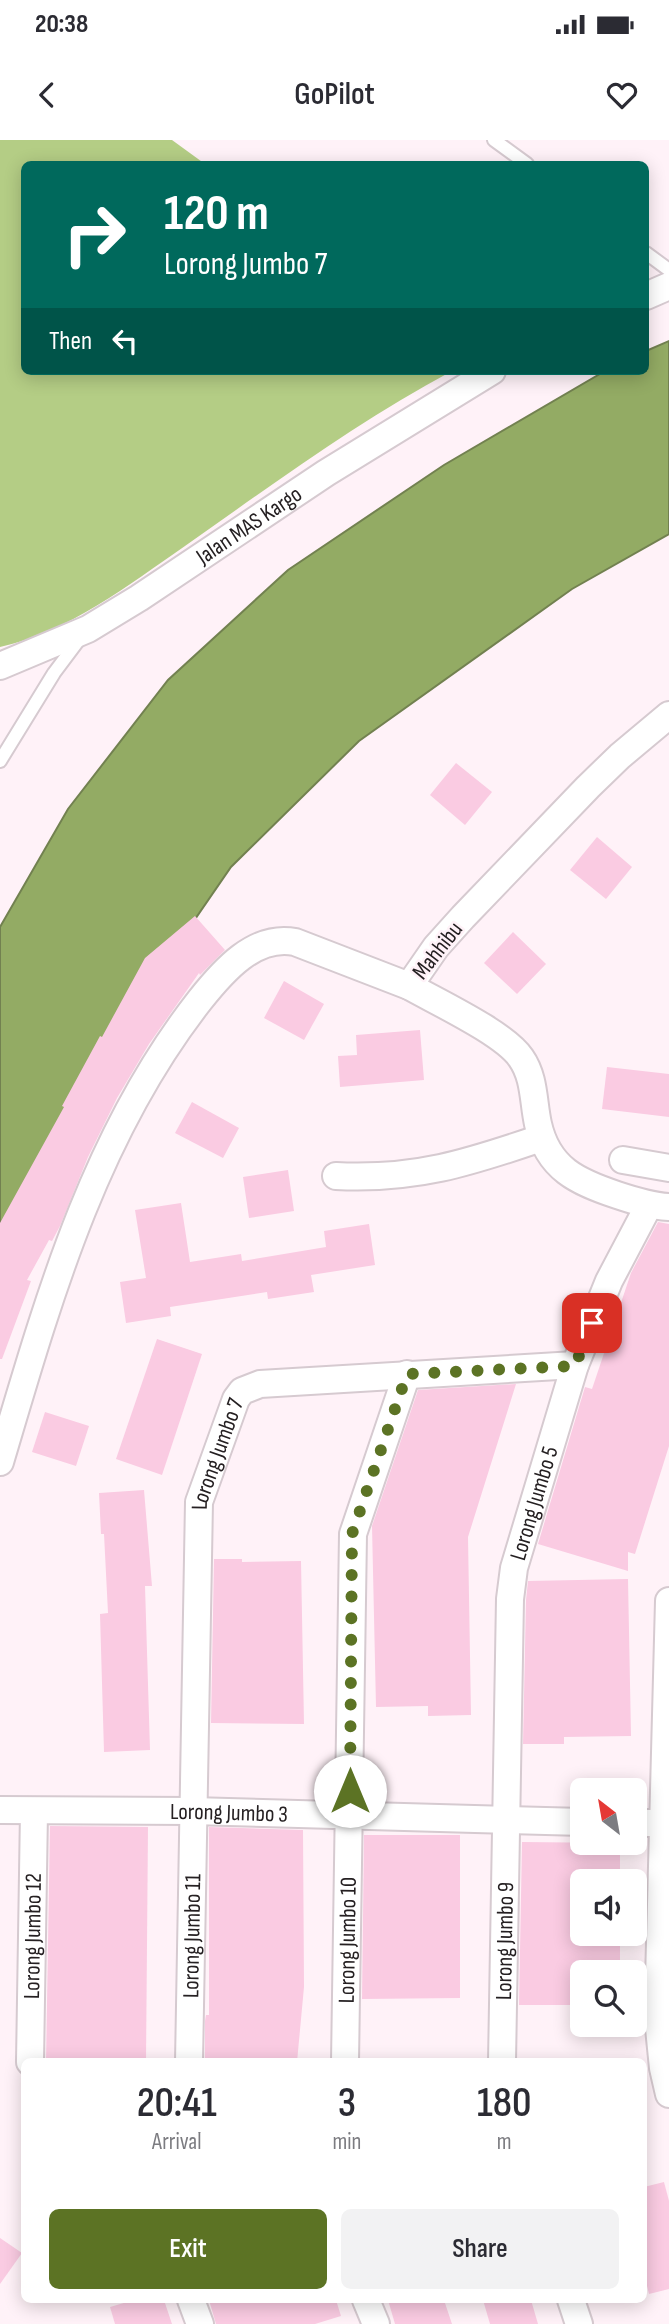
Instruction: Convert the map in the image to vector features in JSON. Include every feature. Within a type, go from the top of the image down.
[{"type":"street","points":[[649,295],[669,286]]},
{"type":"street","name":"Jalan MAS Kargo","points":[[0,666],[88,629],[326,473],[485,375]]},
{"type":"street","name":"Mahhibu","points":[[659,1206],[583,1184],[558,1164],[541,1138],[534,1088],[528,1070],[511,1045],[409,986],[436,947],[463,917],[612,763],[669,715]]},
{"type":"street","points":[[0,1462],[52,1291],[88,1193],[155,1063],[211,987],[249,952],[266,942],[281,939],[409,986]]},
{"type":"street","points":[[336,1176],[376,1178],[428,1172],[541,1138]]},
{"type":"street","points":[[623,1160],[669,1168]]},
{"type":"street","name":"Lorong Jumbo 5","points":[[505,1821],[509,1598],[514,1569],[575,1366],[609,1281],[659,1206]]},
{"type":"street","name":"Lorong Jumbo 7","points":[[192,1811],[199,1502],[236,1399],[242,1391],[260,1384],[575,1366]]},
{"type":"street","name":"Lorong Jumbo 10","points":[[345,2058],[352,1534],[407,1374]]},
{"type":"street","points":[[669,1601],[666,1823],[658,2018],[663,2068],[669,2094]]},
{"type":"street","name":"Lorong Jumbo 3","points":[[0,1810],[192,1811],[570,1822]]},
{"type":"street","name":"Lorong Jumbo 12","points":[[30,2058],[34,1811]]},
{"type":"street","name":"Lorong Jumbo 11","points":[[189,2058],[192,1811]]},
{"type":"street","name":"Lorong Jumbo 9","points":[[502,2058],[505,1821]]},
{"type":"street","points":[[648,1823],[666,1823]]},
{"type":"street","points":[[192,2303],[200,2324]]},
{"type":"street","points":[[367,2303],[376,2324]]},
{"type":"street","points":[[573,2303],[579,2324]]},
{"type":"lane","points":[[494,140],[523,161]]},
{"type":"lane","points":[[649,255],[669,270]]},
{"type":"lane","points":[[0,761],[54,673],[88,629]]},
{"type":"shaded area","points":[[0,140],[172,140],[201,161],[21,161],[21,375],[445,375],[349,432],[97,606],[50,630],[0,647]]},
{"type":"shaded area","points":[[669,341],[669,534],[572,589],[359,741],[231,867],[92,1069],[0,1245],[0,927],[68,809],[168,680],[288,570],[444,465],[598,375],[649,375],[649,350]]},
{"type":"building","points":[[456,763],[492,792],[465,825],[430,795]]},
{"type":"building","points":[[597,837],[632,867],[606,899],[570,870]]},
{"type":"building","points":[[195,916],[225,950],[200,975],[199,973],[149,1044],[117,1098],[88,1157],[60,1226],[27,1280],[31,1281],[0,1359],[0,1223],[145,958]]},
{"type":"building","points":[[513,932],[546,964],[517,994],[484,963]]},
{"type":"building","points":[[284,981],[324,1004],[304,1040],[264,1018]]},
{"type":"building","points":[[420,1030],[424,1080],[340,1087],[338,1056],[357,1055],[356,1035]]},
{"type":"building","points":[[607,1067],[669,1074],[669,1117],[602,1109]]},
{"type":"building","points":[[192,1102],[239,1128],[223,1158],[175,1133]]},
{"type":"building","points":[[288,1170],[294,1211],[249,1218],[243,1177]]},
{"type":"building","points":[[181,1203],[190,1262],[241,1254],[242,1261],[326,1247],[324,1231],[369,1224],[375,1265],[311,1275],[314,1292],[268,1299],[267,1292],[170,1307],[171,1316],[126,1323],[120,1282],[146,1278],[135,1210]]},
{"type":"building","points":[[658,1222],[669,1224],[669,1446],[635,1554],[628,1552],[628,1571],[538,1544],[585,1387],[592,1389],[631,1273]]},
{"type":"building","points":[[157,1339],[202,1354],[162,1475],[116,1459]]},
{"type":"building","points":[[516,1384],[468,1537],[471,1715],[428,1716],[428,1706],[376,1707],[372,1526],[418,1390]]},
{"type":"building","points":[[45,1412],[89,1426],[76,1466],[32,1452]]},
{"type":"building","points":[[144,1490],[152,1586],[145,1586],[150,1750],[104,1752],[100,1614],[108,1613],[99,1493]]},
{"type":"building","points":[[214,1559],[242,1559],[242,1562],[301,1561],[304,1724],[211,1723]]},
{"type":"building","points":[[628,1579],[631,1736],[564,1737],[564,1744],[523,1744],[528,1581]]},
{"type":"building","points":[[50,1826],[148,1827],[146,2058],[46,2058]]},
{"type":"building","points":[[209,1827],[303,1830],[304,1987],[297,2058],[205,2058],[205,2021],[206,2015],[209,2015]]},
{"type":"building","points":[[364,1835],[460,1835],[460,1998],[362,1999]]},
{"type":"building","points":[[522,1842],[570,1842],[570,1855],[620,1855],[620,1869],[570,1869],[570,1946],[620,1946],[620,1960],[570,1960],[570,2005],[519,2005]]},
{"type":"building","points":[[664,2182],[669,2201],[669,2289],[649,2294],[647,2286],[647,2186]]},
{"type":"building","points":[[0,2238],[21,2254],[0,2284]]},
{"type":"building","points":[[124,2303],[165,2303],[172,2324],[115,2324],[110,2307]]},
{"type":"building","points":[[210,2303],[337,2303],[341,2316],[315,2324],[216,2324]]},
{"type":"building","points":[[389,2303],[445,2303],[452,2324],[395,2324]]},
{"type":"building","points":[[484,2303],[532,2303],[538,2324],[490,2324]]},
{"type":"route","points":[[350,1791],[352,1534],[407,1374],[575,1366],[592,1323]]}]
